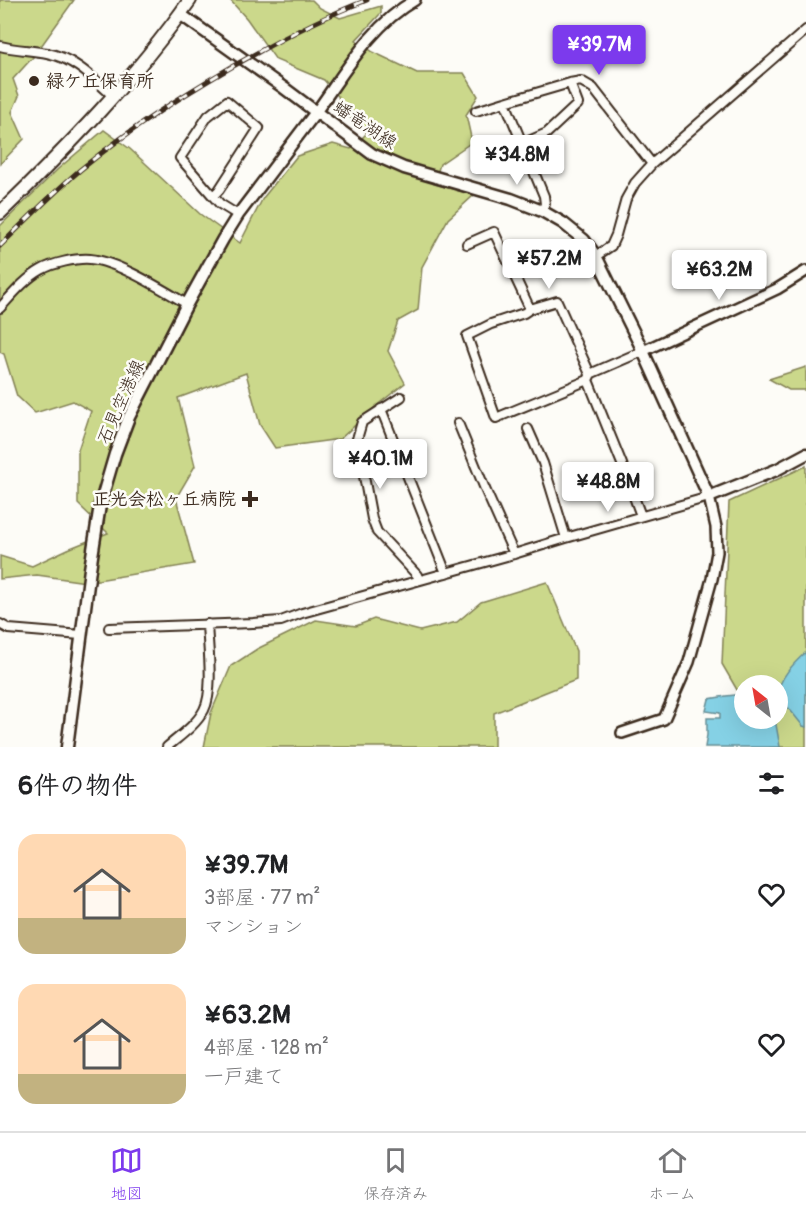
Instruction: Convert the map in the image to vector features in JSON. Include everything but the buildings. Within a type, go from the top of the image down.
[{"type":"highway","points":[[0,213],[113,96],[146,58],[190,0]]},
{"type":"main road","name":"蟠竜湖線","points":[[180,14],[372,154],[404,168],[511,199],[542,211],[584,240],[596,256],[643,351],[709,497]]},
{"type":"main road","name":"石見空港線","points":[[67,747],[100,505],[129,417],[223,239],[238,215],[316,112]]},
{"type":"main road","points":[[709,497],[776,470],[806,454]]},
{"type":"street","points":[[316,112],[380,27],[415,0]]},
{"type":"street","points":[[596,256],[611,246],[626,199],[635,183],[652,164],[806,30]]},
{"type":"street","points":[[0,46],[48,53],[63,58],[83,68],[113,96]]},
{"type":"street","points":[[476,111],[581,81],[593,88],[652,164]]},
{"type":"street","points":[[522,144],[548,134],[579,104],[570,83]]},
{"type":"street","points":[[213,196],[259,128],[227,101],[207,116],[180,158],[213,196],[220,204],[238,215]]},
{"type":"street","points":[[505,102],[544,196],[545,204],[542,211]]},
{"type":"street","points":[[467,244],[495,232],[530,309]]},
{"type":"street","points":[[0,308],[40,270],[57,263],[89,258],[126,271],[187,304]]},
{"type":"street","points":[[641,516],[589,377],[557,301],[491,324],[467,336],[496,418],[589,377],[777,289],[806,271]]},
{"type":"street","points":[[401,397],[362,422],[357,439],[372,519],[378,532],[417,574],[419,580]]},
{"type":"street","points":[[381,409],[446,573]]},
{"type":"street","points":[[458,423],[514,554]]},
{"type":"street","points":[[528,429],[543,463],[566,538]]},
{"type":"street","points":[[109,628],[281,621],[302,613],[709,497],[716,527],[717,552],[712,579],[689,662],[664,718],[622,733]]},
{"type":"street","points":[[0,624],[9,629],[81,635]]},
{"type":"street","points":[[167,747],[196,722],[205,710],[209,693],[207,624]]},
{"type":"green space","points":[[0,0],[74,0],[34,56],[13,79],[19,96],[12,112],[24,139],[0,164]]},
{"type":"green space","points":[[230,0],[312,0],[320,8],[340,18],[381,6],[381,13],[356,40],[373,52],[417,73],[464,73],[478,96],[466,115],[472,142],[440,164],[434,184],[474,195],[448,219],[422,267],[418,310],[398,321],[388,351],[405,383],[340,439],[275,448],[260,425],[246,373],[178,398],[195,466],[176,498],[194,564],[86,582],[37,575],[0,579],[0,556],[32,566],[108,533],[78,504],[78,450],[91,411],[73,401],[35,413],[17,396],[4,354],[0,352],[0,226],[58,169],[104,130],[130,149],[200,214],[240,243],[263,198],[297,156],[333,144],[351,149],[367,133],[342,110],[338,96],[324,80],[276,60],[247,19]]},
{"type":"green space","points":[[806,367],[806,390],[789,390],[769,379]]},
{"type":"green space","points":[[806,466],[806,747],[770,747],[760,729],[788,729],[788,675],[734,675],[734,685],[722,664],[729,502]]},
{"type":"green space","points":[[547,582],[576,651],[576,680],[494,713],[494,747],[204,747],[211,713],[231,666],[257,649],[316,620],[356,626],[374,619],[420,631],[457,622],[481,602]]},
{"type":"water","points":[[806,652],[806,727],[788,707],[788,675],[785,675]]},
{"type":"water","points":[[734,695],[734,729],[777,729],[780,747],[705,747],[707,718],[720,718],[720,713],[706,711],[709,699]]},
{"type":"railway","points":[[0,246],[80,170],[165,108],[283,39],[367,0]]},
{"type":"place","name":"緑ケ丘保育所","points":[[34,81]]},
{"type":"place","name":"正光会松ヶ丘病院","points":[[250,499]]}]
